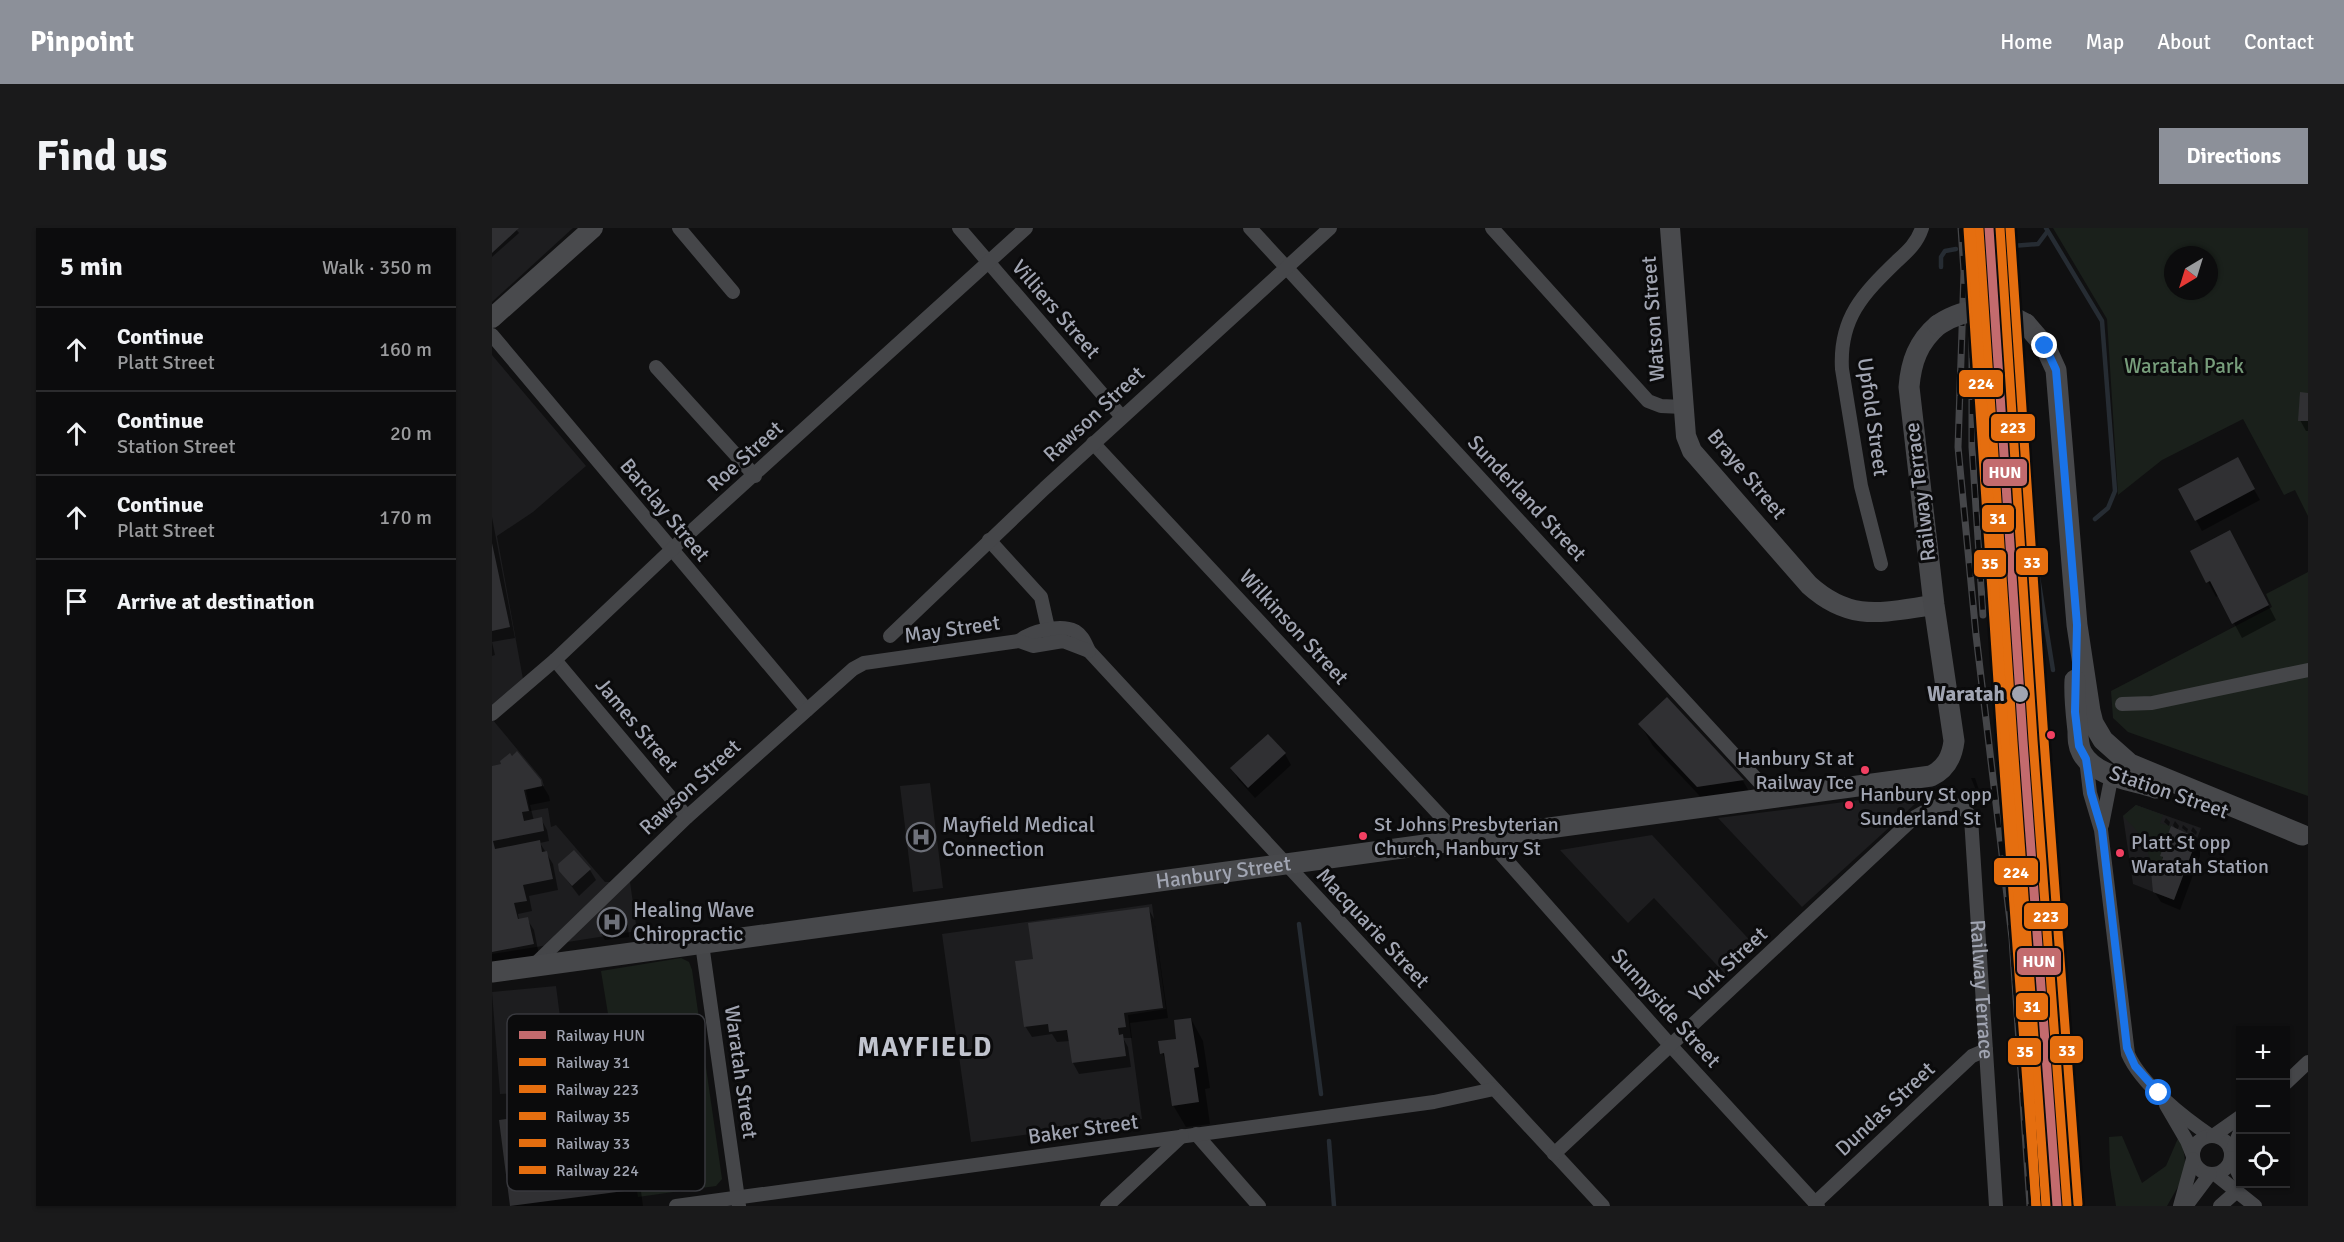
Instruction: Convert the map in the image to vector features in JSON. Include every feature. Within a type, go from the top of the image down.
[{"type":"main road","name":"Railway Terrace","points":[[1949,761],[1954,734],[1934,605],[1909,387],[1911,366],[1918,347],[1938,325],[1957,314],[1978,310],[2003,312],[2026,324],[2045,346],[2056,370],[2085,711]]},
{"type":"main road","name":"Station Street","points":[[2085,711],[2079,746],[2086,759],[2094,766],[2112,774],[2306,834]]},
{"type":"main road","name":"Station Street","points":[[2085,711],[2103,740],[2130,764],[2306,834]]},
{"type":"main road","points":[[2085,711],[2095,745],[2110,765],[2112,774]]},
{"type":"main road","name":"Hanbury Street","points":[[492,972],[1924,778],[1941,770],[1949,761]]},
{"type":"street","points":[[492,318],[593,228]]},
{"type":"street","points":[[679,228],[733,292]]},
{"type":"street","name":"Villiers Street","points":[[959,228],[1122,417]]},
{"type":"street","name":"Roe Street","points":[[492,714],[555,660],[671,550],[1026,228]]},
{"type":"street","name":"Sunderland Street","points":[[1250,228],[1773,797]]},
{"type":"street","name":"Rawson Street","points":[[890,636],[989,540],[1330,228]]},
{"type":"street","points":[[1492,228],[1648,401],[1660,406],[1683,407]]},
{"type":"street","name":"Watson Street","points":[[1670,228],[1683,407]]},
{"type":"street","name":"Upfold Street","points":[[1881,564],[1861,486],[1842,369],[1842,351],[1847,325],[1859,301],[1870,287],[1911,249],[1922,228]]},
{"type":"street","name":"Barclay Street","points":[[492,335],[807,710]]},
{"type":"street","points":[[656,367],[754,476]]},
{"type":"street","name":"Braye Street","points":[[1683,407],[1686,436],[1692,451],[1809,585],[1822,596],[1843,608],[1859,612],[1934,605]]},
{"type":"street","name":"Wilkinson Street","points":[[1094,443],[1464,840]]},
{"type":"street","points":[[989,540],[1041,597],[1050,636]]},
{"type":"street","name":"Macquarie Street","points":[[1050,636],[1073,630],[1082,637],[1089,651],[1603,1206]]},
{"type":"street","name":"May Street","points":[[890,658],[1018,641],[1033,646],[1050,636]]},
{"type":"street","name":"Rawson Street","points":[[531,968],[687,817],[853,669],[864,663],[890,658]]},
{"type":"street","name":"James Street","points":[[555,660],[687,817]]},
{"type":"street","points":[[2122,704],[2152,703],[2308,670]]},
{"type":"street","points":[[2086,759],[2091,793],[2102,830],[2127,1048],[2135,1066],[2177,1111],[2212,1136],[2227,1142],[2236,1166]]},
{"type":"street","points":[[2102,830],[2112,774]]},
{"type":"street","name":"Railway Terrace","points":[[1933,806],[1953,803],[1965,807],[1971,818],[1996,1206]]},
{"type":"street","name":"York Street","points":[[1554,1154],[1915,817],[1933,806]]},
{"type":"street","name":"Sunnyside Street","points":[[1486,837],[1671,1046],[1816,1204]]},
{"type":"street","name":"Waratah Street","points":[[702,944],[738,1202]]},
{"type":"street","name":"Dundas Street","points":[[1816,1204],[1972,1056],[1986,1050]]},
{"type":"street","points":[[2289,1080],[2308,1062]]},
{"type":"street","name":"Baker Street","points":[[676,1206],[738,1202],[1182,1136],[1434,1102],[1494,1089]]},
{"type":"street","points":[[2159,1093],[2187,1141],[2199,1169],[2236,1185]]},
{"type":"street","points":[[2180,1206],[2197,1143],[2236,1120]]},
{"type":"street","points":[[1196,1134],[1259,1206]]},
{"type":"street","points":[[2186,1206],[2212,1174],[2225,1169],[2240,1134]]},
{"type":"street","points":[[1107,1206],[1182,1136]]},
{"type":"street","points":[[2220,1206],[2240,1188]]},
{"type":"street","points":[[2242,1188],[2257,1206]]},
{"type":"shaded area","points":[[492,228],[573,228],[492,302]]},
{"type":"shaded area","points":[[492,355],[586,466],[533,512],[497,536],[523,679],[492,711]]},
{"type":"shaded area","points":[[492,719],[542,779],[544,786],[526,790],[530,811],[548,808],[551,827],[556,825],[605,882],[630,882],[637,931],[492,954]]},
{"type":"shaded area","name":"Mayfield Medical Connection","points":[[930,783],[943,888],[913,892],[900,786]]},
{"type":"shaded area","points":[[1915,793],[1916,803],[1802,907],[1718,818]]},
{"type":"shaded area","points":[[2136,805],[2201,828],[2174,900],[2133,884],[2123,816]]},
{"type":"shaded area","points":[[1652,835],[1757,948],[1727,976],[1654,898],[1628,923],[1560,850]]},
{"type":"shaded area","points":[[1152,904],[1166,1009],[1128,1015],[1142,1119],[971,1142],[942,934]]},
{"type":"shaded area","points":[[556,986],[560,1014],[507,1014],[507,1094],[500,1094],[492,992]]},
{"type":"green space","name":"Waratah Park","points":[[2053,228],[2308,228],[2308,516],[2295,490],[2284,495],[2243,419],[2162,460],[2118,495],[2107,319]]},
{"type":"green space","points":[[2308,572],[2308,796],[2128,732],[2113,718],[2111,691],[2272,607],[2266,594]]},
{"type":"green space","points":[[2136,805],[2163,815],[2160,823],[2171,826],[2159,875],[2151,872],[2143,840],[2123,816]]},
{"type":"green space","points":[[681,958],[689,962],[692,970],[698,1014],[608,1014],[601,971]]},
{"type":"green space","points":[[705,1061],[722,1179],[716,1186],[705,1188]]},
{"type":"green space","points":[[2122,1136],[2142,1183],[2166,1166],[2179,1136],[2185,1157],[2184,1173],[2167,1206],[2116,1206],[2110,1168],[2109,1137]]},
{"type":"green space","points":[[637,1191],[681,1191],[638,1197]]},
{"type":"building","points":[[492,228],[519,228],[492,253]]},
{"type":"building","points":[[2300,392],[2308,393],[2308,421],[2298,421]]},
{"type":"building","points":[[2238,457],[2255,489],[2195,521],[2178,489]]},
{"type":"building","points":[[2230,530],[2269,605],[2232,624],[2210,581],[2206,583],[2190,551]]},
{"type":"building","points":[[492,543],[510,627],[492,631]]},
{"type":"building","points":[[2038,659],[2042,705],[2027,706],[2023,660]]},
{"type":"building","points":[[1667,697],[1744,780],[1697,787],[1638,724]]},
{"type":"building","points":[[1268,734],[1286,753],[1248,788],[1230,768]]},
{"type":"building","points":[[517,751],[541,780],[542,786],[524,790],[529,811],[522,812],[524,821],[542,817],[544,831],[493,841],[495,849],[540,840],[542,852],[547,851],[553,879],[523,885],[527,901],[514,903],[518,919],[528,917],[534,944],[492,952],[492,766],[501,764],[500,761],[510,753],[512,756]]},
{"type":"building","points":[[2171,826],[2195,837],[2193,843],[2195,844],[2174,900],[2153,892],[2151,872],[2159,875],[2163,865],[2161,864],[2163,857],[2160,856]]},
{"type":"building","points":[[574,850],[591,869],[572,886],[559,871],[558,864]]},
{"type":"building","points":[[1149,907],[1163,1008],[1124,1013],[1126,1027],[1118,1028],[1119,1035],[1123,1034],[1126,1056],[1072,1063],[1067,1030],[1049,1032],[1048,1024],[1024,1027],[1015,961],[1033,959],[1028,923]]},
{"type":"building","name":"Healing Wave Chiropractic","points":[[620,910],[622,918],[625,918],[626,930],[600,934],[598,922],[602,921],[601,917],[609,916],[609,912]]},
{"type":"building","points":[[1191,1018],[1199,1067],[1194,1068],[1199,1102],[1172,1106],[1164,1053],[1160,1054],[1158,1041],[1176,1039],[1174,1020]]},
{"type":"building","points":[[507,1119],[507,1183],[499,1120]]},
{"type":"building","points":[[508,1191],[624,1191],[510,1206]]},
{"type":"waterway","points":[[2046,228],[2102,321],[2115,491],[2108,508],[2095,519]]},
{"type":"waterway","points":[[1999,247],[2038,244],[2047,232]]},
{"type":"waterway","points":[[1941,267],[1941,257],[1945,251],[1956,249]]},
{"type":"waterway","points":[[2047,560],[2038,577],[2053,670]]},
{"type":"waterway","points":[[1299,924],[1321,1094]]},
{"type":"waterway","points":[[1329,1141],[1334,1206]]},
{"type":"railway","points":[[1961,228],[1964,272],[1958,447],[1976,635],[2012,938],[2030,1206]]},
{"type":"railway","points":[[1972,288],[1972,447],[1983,615]]},
{"type":"railway","points":[[2038,1179],[2039,1206]]},
{"type":"rail line","name":"HUN","points":[[1989,228],[2057,1206]]},
{"type":"rail line","name":"223","points":[[2000,228],[2033,740],[2067,1205]]},
{"type":"rail line","name":"33","points":[[2010,228],[2078,1204]]},
{"type":"rail line","name":"35","points":[[1968,229],[2036,1206]]},
{"type":"rail line","name":"224","points":[[1971,229],[2003,714],[2022,947],[2036,1206]]},
{"type":"rail line","name":"31","points":[[1979,229],[2046,1206]]},
{"type":"place","name":"Waratah","points":[[2020,694]]},
{"type":"place","name":"Hanbury St at Railway Tce","points":[[1865,770]]},
{"type":"place","name":"Hanbury St opp Sunderland St","points":[[1849,805]]},
{"type":"place","name":"St Johns Presbyterian Church, Hanbury St","points":[[1363,836]]},
{"type":"place","name":"Mayfield Medical Connection","points":[[921,837]]},
{"type":"place","name":"Platt St opp Waratah Station","points":[[2120,853]]},
{"type":"place","name":"Healing Wave Chiropractic","points":[[612,922]]},
{"type":"district","name":"MAYFIELD","points":[[925,1047]]},
{"type":"route","points":[[2045,346],[2056,370],[2066,478],[2077,625],[2074,695],[2079,746],[2086,759],[2091,793],[2102,830],[2127,1048],[2135,1066],[2159,1093]]}]
